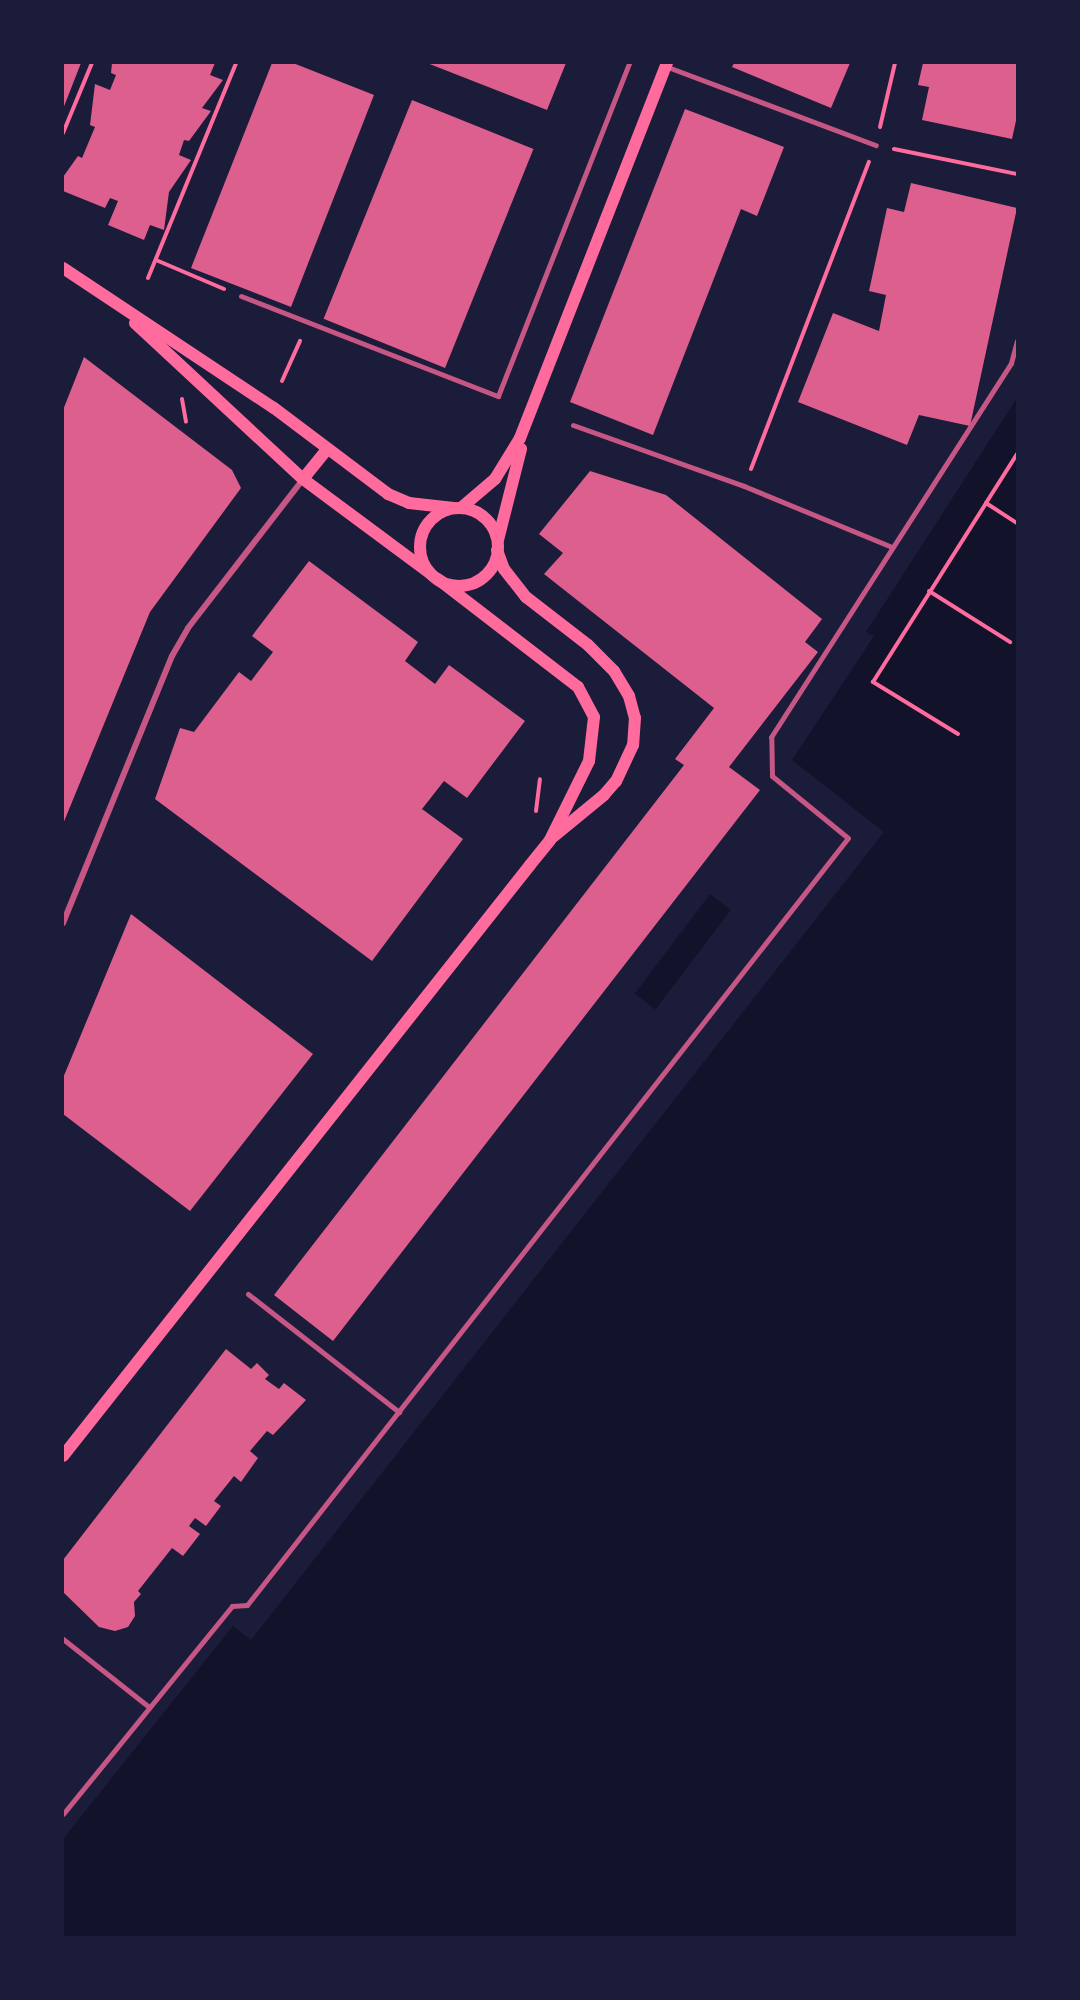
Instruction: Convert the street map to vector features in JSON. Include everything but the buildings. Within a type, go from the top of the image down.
[{"type":"main road","points":[[532,411],[493,566],[477,582],[460,586],[434,577],[420,554],[422,536],[433,519],[458,508],[488,488],[504,468],[532,411],[666,64]]},
{"type":"main road","points":[[63,268],[118,308],[303,479],[567,677],[590,705],[595,727],[589,761],[550,840]]},
{"type":"main road","points":[[63,1456],[550,840],[604,795],[616,781],[633,745],[635,718],[628,696],[614,671],[588,645],[521,592],[497,547],[487,520],[458,508],[409,503],[388,494],[168,335],[118,308]]},
{"type":"main road","points":[[303,479],[327,449]]},
{"type":"street","points":[[241,296],[498,396],[629,63]]},
{"type":"street","points":[[63,1814],[232,1606],[247,1605],[848,838],[772,776],[771,737],[1011,363],[1017,341]]},
{"type":"street","points":[[573,425],[744,486],[892,547]]},
{"type":"street","points":[[63,922],[172,656],[188,628],[303,479]]},
{"type":"street","points":[[248,1294],[399,1412]]},
{"type":"street","points":[[63,1639],[149,1707]]},
{"type":"lane","points":[[666,64],[876,145]]},
{"type":"path","points":[[63,133],[92,63]]},
{"type":"path","points":[[148,278],[236,63]]},
{"type":"path","points":[[744,486],[876,145],[895,63]]},
{"type":"path","points":[[876,145],[1017,174]]},
{"type":"path","points":[[156,260],[241,296]]},
{"type":"path","points":[[282,381],[308,322]]},
{"type":"path","points":[[958,734],[873,682],[1017,454]]},
{"type":"path","points":[[986,503],[1017,523]]},
{"type":"path","points":[[929,591],[1010,642]]},
{"type":"shaded area","points":[[1017,398],[1017,1937],[63,1937],[63,1839],[233,1626],[251,1640],[884,832],[792,760],[874,636],[866,632]]},
{"type":"shaded area","points":[[710,894],[731,910],[656,1009],[635,994]]}]
